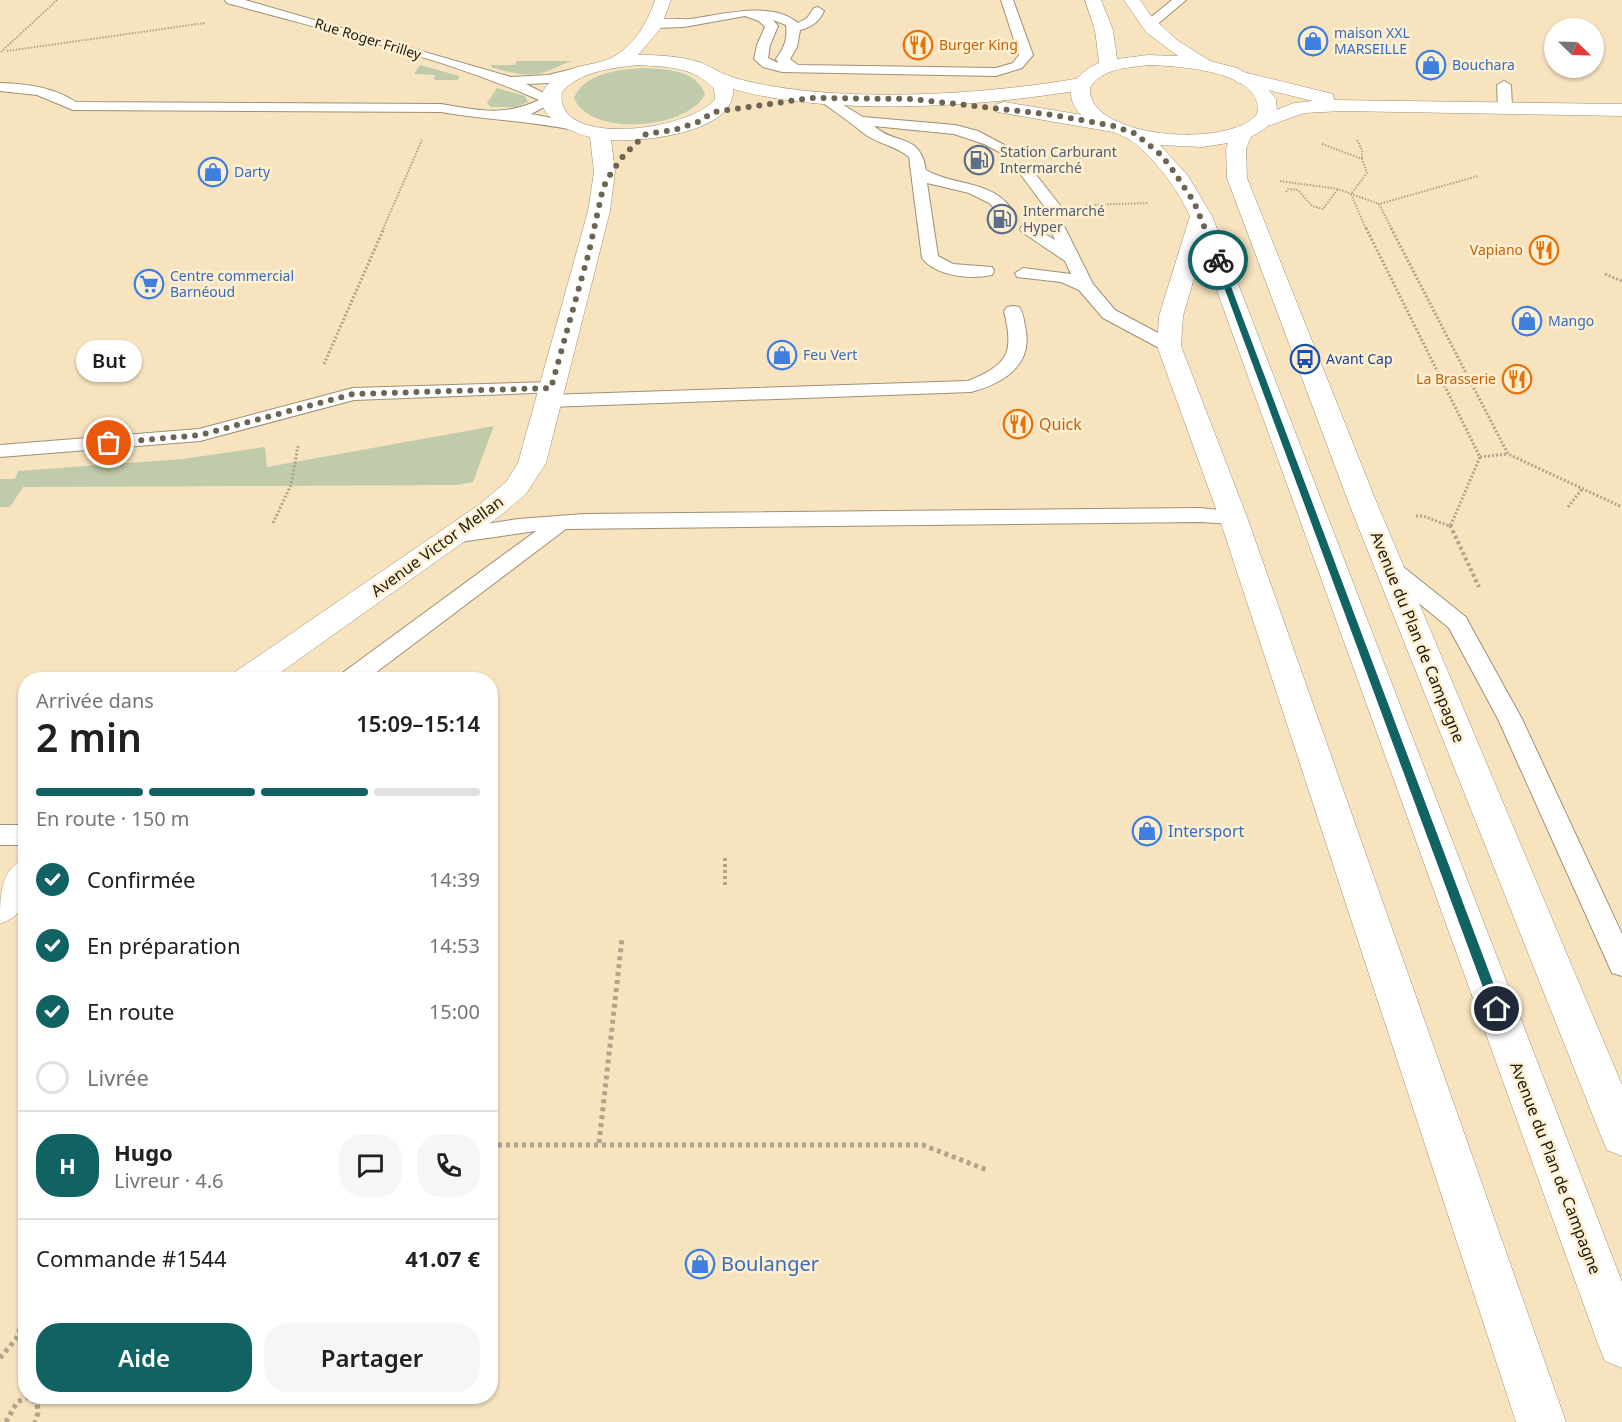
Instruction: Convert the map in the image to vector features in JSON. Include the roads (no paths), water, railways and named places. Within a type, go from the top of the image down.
[{"type":"street","points":[[617,62],[644,40],[656,24],[663,0]]},
{"type":"street","points":[[1094,0],[1104,30],[1109,66]]},
{"type":"street","points":[[1132,0],[1149,25],[1188,54],[1214,67],[1243,78],[1314,96],[1402,104]]},
{"type":"street","points":[[656,24],[670,53],[681,63]]},
{"type":"street","points":[[714,77],[723,88],[724,100],[714,112],[698,122],[674,130],[646,134],[599,132],[578,127],[562,119],[553,110],[550,100],[554,89],[561,82],[585,70],[617,62],[681,63],[743,87],[818,98],[912,99],[1030,92],[1081,84],[1096,72],[1109,66],[1148,60],[1214,67]]},
{"type":"street","name":"Avenue du Plan de Campagne","points":[[1243,78],[1264,95],[1268,105],[1268,114],[1252,128],[1236,149],[1237,178],[1305,359],[1622,1136]]},
{"type":"street","points":[[1081,84],[1079,95],[1083,106],[1095,117],[1113,126]]},
{"type":"street","points":[[714,112],[818,98]]},
{"type":"street","points":[[912,99],[1054,115],[1113,126],[1134,133],[1179,140],[1203,140],[1252,128],[1288,111],[1307,107],[1402,104],[1622,110]]},
{"type":"street","name":"Avenue Victor Mellan","points":[[258,672],[490,510],[516,488],[532,463],[589,252],[603,188],[605,158],[599,132]]},
{"type":"street","name":"Avenue du Plan de Campagne","points":[[1134,133],[1158,152],[1170,166],[1194,202],[1200,216],[1622,1344]]},
{"type":"street","name":"Avenue Victor Mellan","points":[[603,188],[624,155],[646,134]]},
{"type":"street","points":[[1200,216],[1171,316],[1169,346],[1233,517],[1541,1422]]},
{"type":"street","points":[[0,908],[18,884]]},
{"type":"lane","name":"Rue Roger Frilley","points":[[231,0],[505,80],[550,100]]},
{"type":"lane","points":[[757,14],[772,26],[764,37],[761,59],[775,66],[796,69],[996,72],[1008,70],[1024,60],[1026,55],[1007,0]]},
{"type":"lane","points":[[1149,25],[1180,0]]},
{"type":"lane","points":[[794,28],[815,19],[818,11]]},
{"type":"lane","points":[[656,24],[691,22],[731,13],[757,14],[784,19],[792,23],[794,28],[792,48],[783,59],[785,64],[796,69]]},
{"type":"lane","name":"Rue Roger Frilley","points":[[505,80],[540,80],[585,70]]},
{"type":"lane","points":[[1504,85],[1505,107]]},
{"type":"lane","points":[[0,87],[52,92],[73,106],[441,108],[548,120],[578,127]]},
{"type":"lane","points":[[818,98],[861,121],[873,133],[905,146],[916,155],[930,258],[936,264],[948,268],[986,271]]},
{"type":"lane","points":[[503,116],[527,111],[550,100]]},
{"type":"lane","points":[[861,121],[946,128],[991,140],[1002,150]]},
{"type":"lane","points":[[1024,169],[1053,207]]},
{"type":"lane","points":[[919,173],[936,181],[993,196],[1003,208]]},
{"type":"lane","points":[[1028,229],[1072,259]]},
{"type":"lane","points":[[1058,229],[1085,286],[1109,314],[1169,346]]},
{"type":"lane","points":[[1023,273],[1064,277],[1085,286]]},
{"type":"lane","points":[[0,451],[200,435],[353,394],[549,394],[971,386],[996,376],[1009,364],[1018,349],[1013,311]]},
{"type":"lane","points":[[453,536],[488,528],[560,523],[957,517],[1200,515],[1233,517]]},
{"type":"lane","points":[[360,672],[560,523]]},
{"type":"lane","points":[[1389,567],[1458,623],[1510,719],[1622,964]]},
{"type":"lane","points":[[0,835],[18,835]]},
{"type":"place","name":"maison XXL MARSEILLE","points":[[1313,41]]},
{"type":"place","name":"Burger King","points":[[918,45]]},
{"type":"place","name":"Bouchara","points":[[1431,65]]},
{"type":"place","name":"Station Carburant Intermarché","points":[[979,160]]},
{"type":"place","name":"Darty","points":[[213,172]]},
{"type":"place","name":"Intermarché Hyper","points":[[1002,219]]},
{"type":"place","name":"Vapiano","points":[[1544,250]]},
{"type":"place","name":"Centre commercial Barnéoud","points":[[149,284]]},
{"type":"place","name":"Mango","points":[[1527,321]]},
{"type":"place","name":"Feu Vert","points":[[782,355]]},
{"type":"place","name":"Avant Cap","points":[[1305,359]]},
{"type":"place","name":"La Brasserie","points":[[1517,379]]},
{"type":"place","name":"Quick","points":[[1018,424]]},
{"type":"place","name":"But","points":[[109,443]]},
{"type":"place","name":"Intersport","points":[[1147,831]]},
{"type":"place","name":"Boulanger","points":[[700,1264]]}]
